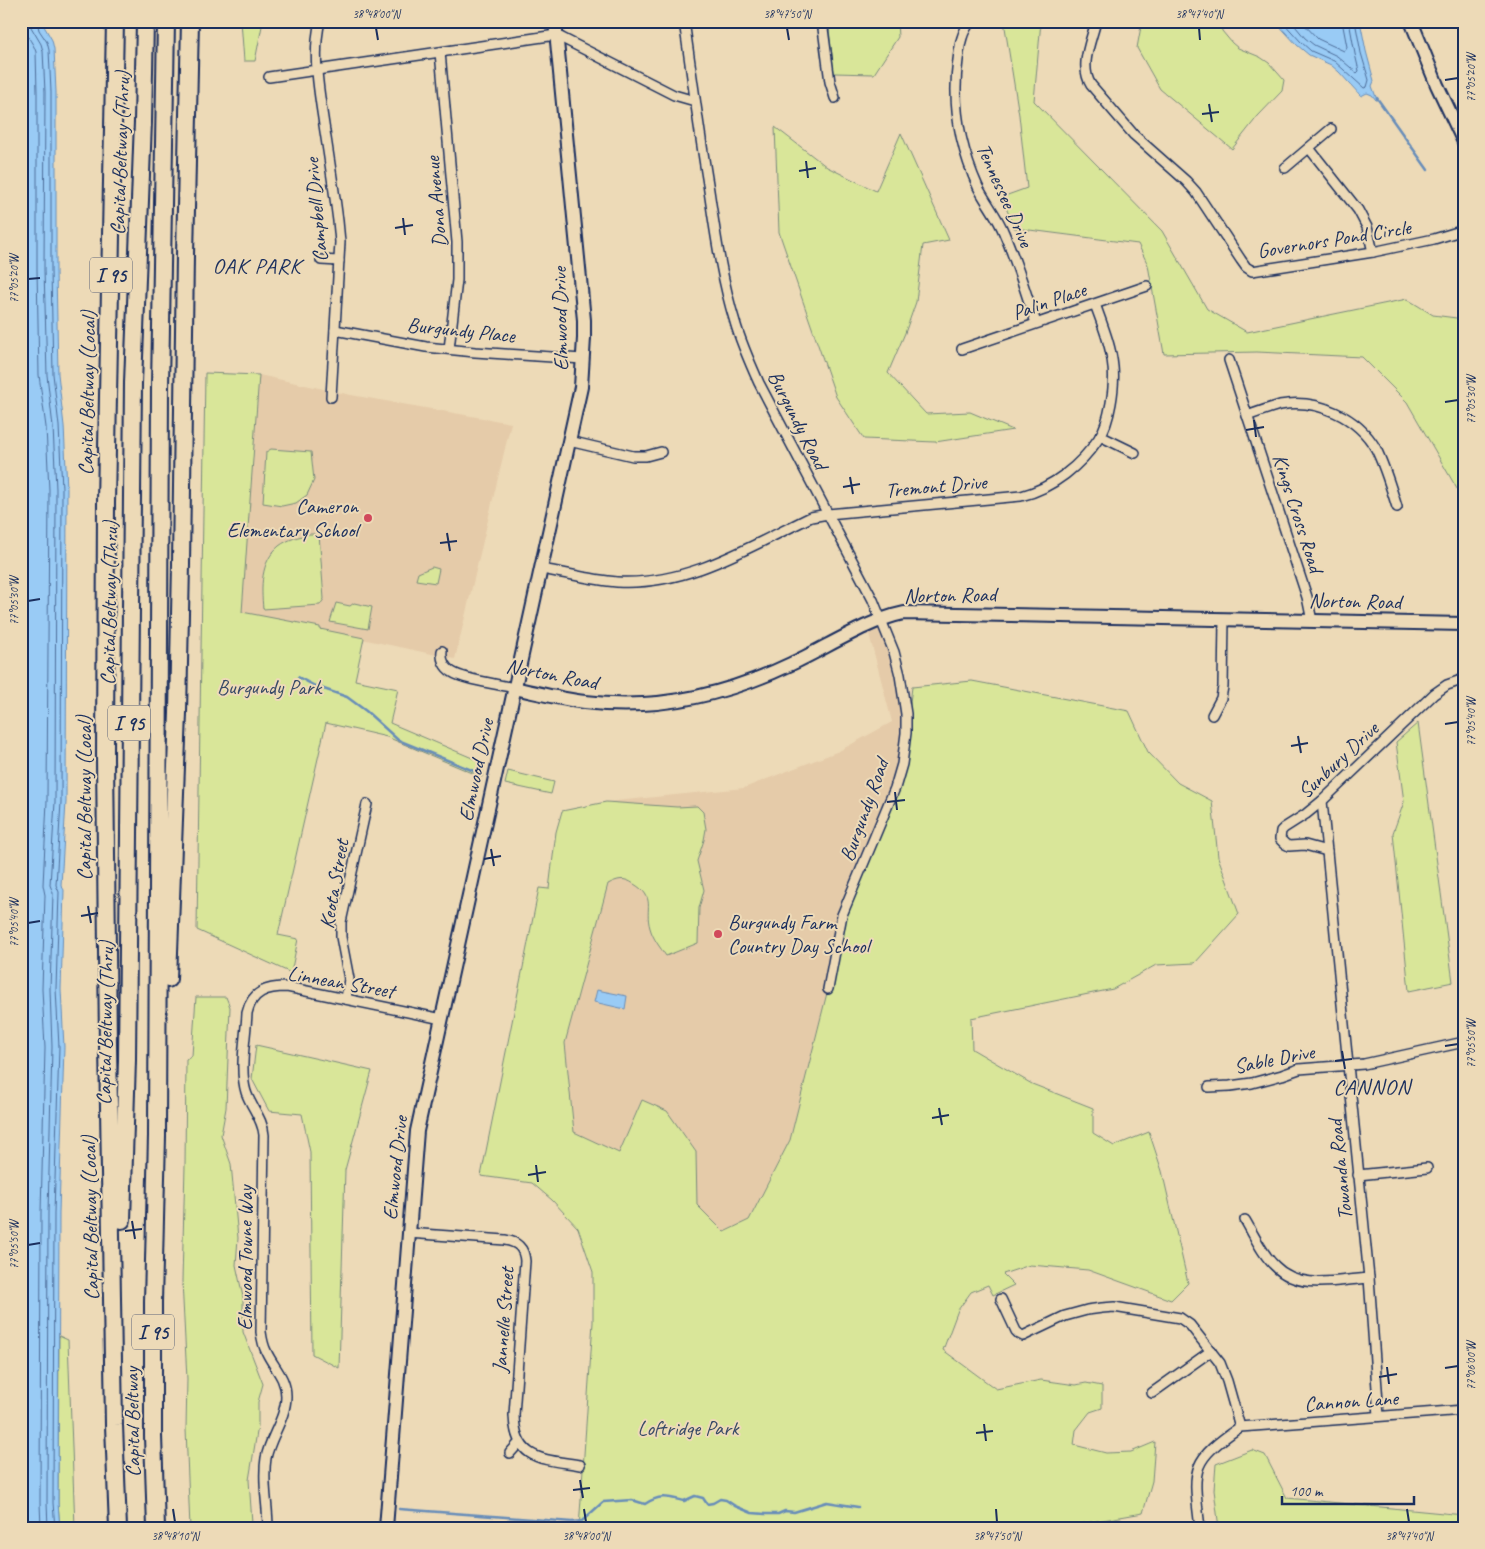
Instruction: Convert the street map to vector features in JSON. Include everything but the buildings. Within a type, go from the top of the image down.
[{"type":"highway","points":[[107,21],[114,154]]},
{"type":"highway","name":"Capital Beltway (Local)","points":[[114,1425],[105,758],[106,485],[114,154],[115,21]]},
{"type":"highway","name":"Capital Beltway (Thru)","points":[[114,1425],[127,1060],[133,383],[145,21]]},
{"type":"highway","name":"Capital Beltway (Thru)","points":[[157,1136],[160,388],[166,21]]},
{"type":"highway","name":"I 95","points":[[157,1136],[167,1019],[178,713],[190,21]]},
{"type":"highway","points":[[190,70],[196,21]]},
{"type":"highway","name":"Capital Beltway","points":[[156,1528],[152,1366],[157,1136]]},
{"type":"highway","name":"Capital Beltway","points":[[114,1425],[118,1528]]},
{"type":"street","name":"Campbell Drive","points":[[320,21],[316,36],[319,90],[338,221],[339,261],[331,397]]},
{"type":"street","name":"Elmwood Drive","points":[[386,1528],[417,1131],[581,387],[584,338],[583,310],[555,21]]},
{"type":"street","name":"Burgundy Road","points":[[684,21],[720,258],[735,323],[759,383],[882,620],[900,675],[906,714],[902,764],[895,788],[842,915],[828,989]]},
{"type":"street","points":[[822,21],[830,82],[836,98]]},
{"type":"street","name":"Tennessee Drive","points":[[971,21],[961,38],[956,76],[955,96],[962,143],[978,186],[1004,232],[1036,323]]},
{"type":"street","name":"Governors Pond Circle","points":[[1096,21],[1085,62],[1085,71],[1091,85],[1134,135],[1196,192],[1246,267],[1252,271],[1373,252],[1434,239],[1464,230]]},
{"type":"street","points":[[1411,21],[1437,85],[1464,142]]},
{"type":"street","points":[[269,77],[556,35],[674,94],[695,101]]},
{"type":"street","name":"Dona Avenue","points":[[440,52],[457,242],[457,280],[449,349]]},
{"type":"street","points":[[1285,168],[1331,129]]},
{"type":"street","points":[[1309,148],[1358,210],[1367,228],[1373,252]]},
{"type":"street","points":[[321,260],[339,261]]},
{"type":"street","name":"Palin Place","points":[[962,349],[1147,286]]},
{"type":"street","name":"Tremont Drive","points":[[541,569],[590,579],[644,582],[670,578],[715,564],[811,517],[1030,494],[1066,474],[1087,453],[1100,436],[1109,410],[1114,380],[1110,353],[1095,304]]},
{"type":"street","name":"Burgundy Place","points":[[335,330],[426,347],[583,359]]},
{"type":"street","name":"Kings Cross Road","points":[[1229,360],[1307,596],[1312,620]]},
{"type":"street","points":[[1248,416],[1280,405],[1301,404],[1325,408],[1346,418],[1363,432],[1375,449],[1382,462],[1397,507]]},
{"type":"street","points":[[1100,436],[1136,454]]},
{"type":"street","points":[[569,441],[633,456],[646,456],[661,452]]},
{"type":"street","name":"Norton Road","points":[[442,651],[445,665],[453,673],[565,699],[606,704],[647,704],[688,700],[724,691],[763,677],[882,620],[897,614],[913,612],[1464,624]]},
{"type":"street","points":[[1212,715],[1221,698],[1223,687],[1224,619]]},
{"type":"street","name":"Sunbury Drive","points":[[1327,851],[1305,845],[1289,846],[1280,839],[1280,834],[1284,828],[1322,801],[1434,694],[1447,685],[1464,679]]},
{"type":"street","name":"Towanda Road","points":[[1322,801],[1369,1278],[1379,1416]]},
{"type":"street","name":"Keota Street","points":[[346,999],[349,980],[341,937],[341,922],[367,804]]},
{"type":"street","name":"Linnean Street","points":[[247,1013],[252,999],[257,994],[264,990],[279,987],[295,988],[442,1019]]},
{"type":"street","name":"Elmwood Towne Way","points":[[247,1013],[244,1081],[249,1100],[263,1126],[264,1136],[261,1332],[266,1352],[283,1380],[286,1396],[283,1411],[272,1437],[266,1458],[264,1480],[268,1528]]},
{"type":"street","name":"Sable Drive","points":[[1209,1087],[1252,1083],[1299,1069],[1364,1064],[1464,1042]]},
{"type":"street","points":[[1358,1175],[1427,1168]]},
{"type":"street","points":[[1245,1220],[1271,1262],[1288,1277],[1299,1281],[1315,1282],[1369,1278]]},
{"type":"street","name":"Jannelle Street","points":[[408,1233],[513,1241],[522,1249],[526,1261],[514,1415],[519,1443]]},
{"type":"street","points":[[1000,1299],[1016,1331],[1023,1336],[1070,1315],[1088,1310],[1114,1307],[1180,1318],[1190,1325],[1220,1363],[1240,1427],[1209,1450],[1197,1468],[1195,1486],[1200,1528]]},
{"type":"street","points":[[1152,1393],[1211,1350]]},
{"type":"street","name":"Cannon Lane","points":[[1240,1427],[1464,1410]]},
{"type":"street","points":[[510,1453],[519,1443],[533,1456],[580,1465]]},
{"type":"shaded area","name":"Cameron Elementary School","points":[[259,375],[351,395],[511,423],[455,659],[241,613]]},
{"type":"shaded area","name":"Burgundy Farm Country Day School","points":[[882,620],[905,706],[902,764],[828,989],[790,1140],[749,1220],[700,1243],[642,1100],[619,1153],[574,1132],[565,1043],[608,884],[556,832],[562,811],[606,802],[744,788],[839,751],[892,722],[867,626]]},
{"type":"green space","points":[[241,21],[263,21],[255,61],[244,61]]},
{"type":"green space","points":[[828,21],[897,21],[898,37],[874,74],[834,73]]},
{"type":"green space","points":[[1004,21],[1041,21],[1034,101],[1162,231],[1207,309],[1247,332],[1407,299],[1433,315],[1464,319],[1464,501],[1407,402],[1362,357],[1257,352],[1164,354],[1148,265],[1138,244],[1014,228],[1002,197],[1027,188],[1019,115]]},
{"type":"green space","points":[[1142,21],[1220,21],[1222,31],[1232,43],[1238,48],[1269,63],[1284,80],[1282,91],[1258,116],[1232,149],[1160,89],[1137,48]]},
{"type":"green space","points":[[775,127],[827,167],[876,191],[901,133],[949,240],[923,245],[916,302],[888,373],[926,414],[970,412],[1013,430],[935,442],[864,439],[836,397],[779,232]]},
{"type":"green space","name":"Burgundy Park","points":[[205,373],[259,375],[242,612],[320,627],[320,629],[364,638],[355,680],[398,689],[390,723],[484,763],[482,777],[387,737],[326,723],[278,935],[298,939],[291,973],[197,930]]},
{"type":"green space","points":[[271,449],[311,452],[314,480],[307,495],[296,503],[282,506],[263,503],[266,452]]},
{"type":"green space","points":[[309,534],[319,534],[324,599],[320,605],[263,609],[262,584],[268,560],[273,552],[282,544]]},
{"type":"green space","points":[[432,567],[439,569],[436,583],[416,580],[418,573]]},
{"type":"green space","points":[[336,603],[350,606],[354,603],[372,607],[368,629],[330,622]]},
{"type":"green space","name":"Loftridge Park","points":[[972,681],[1129,711],[1148,752],[1178,783],[1212,801],[1218,857],[1239,914],[1195,963],[1156,965],[1113,989],[971,1018],[972,1049],[1032,1084],[1093,1108],[1093,1133],[1114,1146],[1149,1132],[1162,1171],[1188,1283],[1171,1300],[1088,1270],[1030,1265],[1003,1274],[1014,1285],[993,1295],[988,1285],[971,1292],[958,1310],[943,1350],[996,1389],[1041,1380],[1076,1385],[1086,1383],[1102,1386],[1102,1408],[1090,1412],[1076,1430],[1074,1445],[1106,1453],[1131,1452],[1155,1442],[1152,1481],[1143,1513],[1057,1528],[579,1528],[593,1322],[593,1272],[578,1228],[552,1200],[532,1183],[481,1176],[539,888],[549,889],[556,832],[562,811],[606,802],[677,807],[697,806],[703,812],[706,829],[697,861],[704,890],[699,908],[698,943],[666,956],[651,932],[648,899],[641,889],[627,880],[618,880],[608,884],[565,1043],[574,1132],[619,1153],[642,1100],[667,1111],[696,1152],[697,1205],[724,1232],[749,1220],[790,1140],[848,902],[902,764],[912,687]]},
{"type":"green space","points":[[1418,723],[1453,982],[1409,991],[1393,833],[1404,802],[1396,742]]},
{"type":"green space","points":[[508,771],[554,782],[551,794],[505,784]]},
{"type":"green space","points":[[196,997],[226,997],[230,1007],[226,1108],[221,1135],[231,1164],[238,1238],[236,1265],[243,1297],[243,1332],[263,1384],[258,1402],[258,1426],[249,1480],[252,1523],[249,1528],[190,1528],[186,1429],[187,1379],[182,1281],[186,1060],[192,1056]]},
{"type":"green space","points":[[256,1045],[372,1071],[345,1170],[339,1368],[312,1354],[310,1152],[302,1114],[269,1111],[252,1079]]},
{"type":"green space","points":[[59,1336],[68,1340],[75,1528],[60,1528],[58,1503]]},
{"type":"green space","points":[[1252,1450],[1265,1455],[1287,1498],[1464,1515],[1464,1528],[1219,1528],[1214,1490],[1216,1464]]},
{"type":"water","points":[[21,21],[41,21],[52,40],[54,49],[58,374],[64,426],[67,489],[66,802],[61,885],[64,890],[61,989],[64,1047],[59,1213],[58,1503],[60,1528],[21,1528]]},
{"type":"water","points":[[1275,21],[1360,21],[1374,81],[1372,86],[1377,100],[1367,93],[1361,96],[1331,65],[1309,55]]},
{"type":"water","points":[[597,990],[627,996],[625,1009],[594,1002]]},
{"type":"waterway","points":[[1377,98],[1428,170]]},
{"type":"waterway","points":[[298,677],[315,686],[347,697],[366,711],[398,740],[474,771]]},
{"type":"waterway","points":[[399,1509],[572,1522],[582,1521],[603,1502],[632,1500],[645,1504],[664,1497],[684,1501],[695,1496],[703,1498],[707,1504],[720,1499],[726,1500],[752,1513],[765,1514],[778,1514],[785,1511],[794,1512],[827,1502],[858,1507]]},
{"type":"place","name":"Cameron Elementary School","points":[[368,518]]},
{"type":"place","name":"Burgundy Farm Country Day School","points":[[718,934]]},
{"type":"district","name":"OAK PARK","points":[[257,265]]},
{"type":"district","name":"CANNON","points":[[1372,1086]]}]
